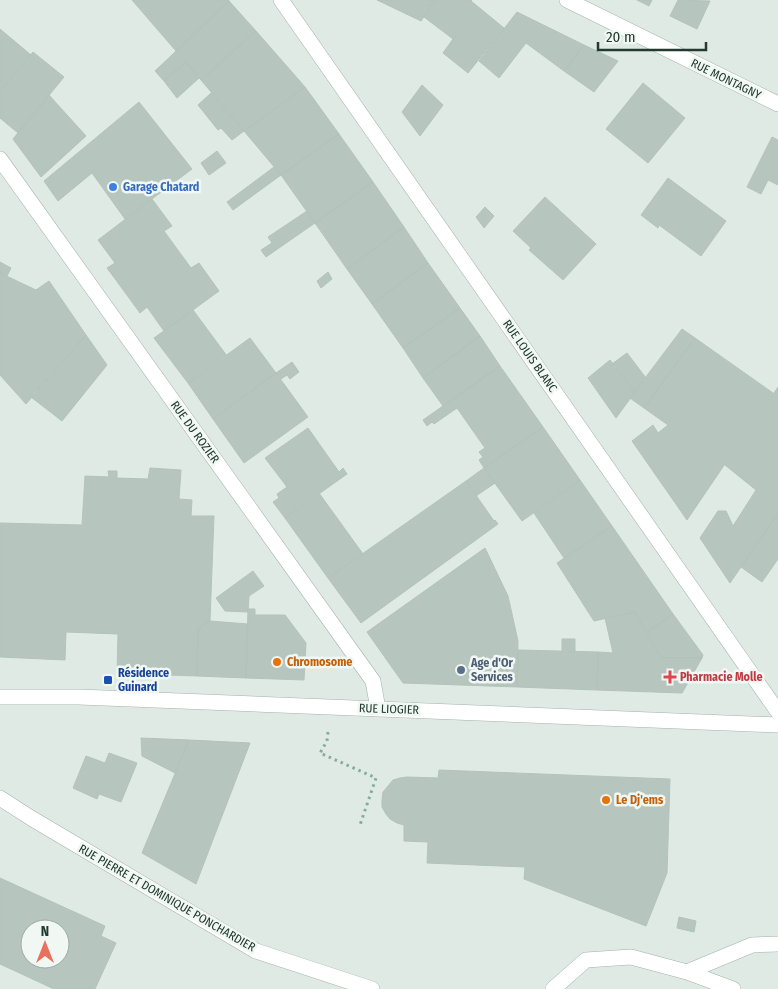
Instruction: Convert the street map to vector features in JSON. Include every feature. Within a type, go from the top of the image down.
[{"type":"street","name":"RUE LOUIS BLANC","points":[[281,0],[778,712]]},
{"type":"street","name":"RUE MONTAGNY","points":[[567,0],[778,104]]},
{"type":"street","name":"RUE DU ROZIER","points":[[0,159],[373,681],[378,709]]},
{"type":"street","name":"RUE LIOGIER","points":[[0,697],[79,697],[778,725]]},
{"type":"street","name":"RUE PIERRE ET DOMINIQUE PONCHARDIER","points":[[0,798],[256,951],[372,989]]},
{"type":"street","points":[[687,972],[752,945],[778,944]]},
{"type":"street","points":[[553,989],[586,960],[631,957],[687,972],[733,989]]},
{"type":"path","points":[[320,753],[376,778],[360,825]]},
{"type":"building","points":[[132,0],[229,0],[229,1],[176,51]]},
{"type":"building","points":[[377,0],[435,0],[421,21]]},
{"type":"building","points":[[435,0],[472,0],[504,28],[468,73],[443,53],[453,39],[424,17]]},
{"type":"building","points":[[637,0],[652,0],[649,6]]},
{"type":"building","points":[[678,0],[710,1],[697,29],[670,16]]},
{"type":"building","points":[[229,1],[256,31],[201,80],[186,62],[164,81],[155,71]]},
{"type":"building","points":[[517,12],[584,45],[564,71],[526,43],[499,78],[479,61]]},
{"type":"building","points":[[0,29],[31,55],[0,91]]},
{"type":"building","points":[[256,31],[305,87],[244,131],[201,80]]},
{"type":"building","points":[[584,45],[618,61],[594,92],[564,71]]},
{"type":"building","points":[[33,52],[64,77],[18,133],[0,118],[0,91]]},
{"type":"building","points":[[186,62],[199,78],[177,98],[164,81]]},
{"type":"building","points":[[643,83],[685,118],[648,163],[606,129]]},
{"type":"building","points":[[422,85],[443,105],[420,136],[402,112]]},
{"type":"building","points":[[305,87],[339,134],[281,175],[244,131]]},
{"type":"building","points":[[211,93],[244,131],[232,140],[221,128],[218,130],[198,105]]},
{"type":"building","points":[[49,95],[86,136],[41,177],[13,139]]},
{"type":"building","points":[[139,102],[192,169],[125,219],[92,173],[58,201],[44,181]]},
{"type":"building","points":[[339,134],[373,182],[315,223],[281,175]]},
{"type":"building","points":[[772,137],[778,140],[778,185],[768,180],[761,194],[747,187]]},
{"type":"building","points":[[217,151],[226,163],[209,175],[201,163]]},
{"type":"building","points":[[274,167],[281,175],[233,210],[227,202]]},
{"type":"building","points":[[668,178],[726,221],[701,256],[659,225],[658,228],[641,215]]},
{"type":"building","points":[[373,182],[404,227],[347,269],[315,223]]},
{"type":"building","points":[[545,197],[596,244],[563,280],[529,250],[531,248],[513,231]]},
{"type":"building","points":[[152,199],[172,226],[164,231],[191,268],[199,263],[219,291],[164,331],[147,307],[140,313],[107,268],[115,263],[98,240]]},
{"type":"building","points":[[485,207],[494,216],[484,228],[476,217]]},
{"type":"building","points":[[307,211],[315,223],[266,257],[261,250],[272,243],[268,237]]},
{"type":"building","points":[[404,227],[428,263],[372,304],[347,269]]},
{"type":"building","points":[[0,262],[11,268],[7,276],[0,273]]},
{"type":"building","points":[[428,263],[460,308],[403,348],[372,304]]},
{"type":"building","points":[[328,272],[332,279],[321,288],[317,281]]},
{"type":"building","points":[[0,273],[36,290],[49,281],[86,335],[26,404],[0,375]]},
{"type":"building","points":[[460,308],[480,336],[423,378],[403,348]]},
{"type":"building","points":[[193,310],[227,356],[188,383],[154,338]]},
{"type":"building","points":[[682,329],[695,338],[644,408],[630,398]]},
{"type":"building","points":[[86,335],[107,365],[62,421],[31,397]]},
{"type":"building","points":[[480,336],[500,366],[443,406],[423,378]]},
{"type":"building","points":[[250,338],[276,373],[213,419],[188,383]]},
{"type":"building","points":[[695,338],[773,393],[687,520],[632,441],[653,425],[658,433],[668,425],[644,408]]},
{"type":"building","points":[[627,353],[646,378],[635,392],[612,364]]},
{"type":"building","points":[[610,360],[635,392],[616,418],[588,378]]},
{"type":"building","points":[[292,362],[299,372],[290,379],[287,375],[281,379],[276,373]]},
{"type":"building","points":[[500,366],[543,427],[484,468],[479,460],[483,457],[479,452],[485,448],[457,408],[434,424],[432,422],[427,426],[423,420]]},
{"type":"building","points":[[276,373],[308,417],[244,463],[213,419]]},
{"type":"building","points":[[778,387],[778,513],[730,583],[700,538],[718,511],[726,511],[733,526],[756,490],[725,465]]},
{"type":"building","points":[[543,427],[580,480],[522,521],[484,468]]},
{"type":"building","points":[[308,428],[339,472],[343,468],[347,474],[285,518],[273,502],[279,498],[277,494],[287,487],[265,458]]},
{"type":"building","points":[[150,468],[181,470],[179,499],[192,500],[191,516],[214,516],[210,621],[198,628],[197,676],[117,673],[118,634],[66,632],[65,660],[0,657],[0,523],[82,525],[85,476],[109,477],[108,471],[117,471],[117,478],[148,479]]},
{"type":"building","points":[[484,468],[495,483],[476,496],[466,481]]},
{"type":"building","points":[[580,480],[612,526],[564,558],[534,513]]},
{"type":"building","points":[[466,481],[498,524],[361,623],[328,578]]},
{"type":"building","points":[[319,493],[363,554],[328,578],[285,518]]},
{"type":"building","points":[[778,513],[778,559],[762,582],[741,567]]},
{"type":"building","points":[[612,526],[673,614],[646,633],[635,612],[594,621],[557,563]]},
{"type":"building","points":[[485,548],[508,596],[518,641],[517,687],[403,683],[367,632]]},
{"type":"building","points":[[253,571],[264,586],[249,596],[248,612],[225,611],[216,598]]},
{"type":"building","points":[[248,609],[255,609],[255,615],[285,615],[306,643],[304,680],[246,678]]},
{"type":"building","points":[[635,612],[661,658],[702,658],[682,693],[597,690],[598,652],[613,653],[605,618]]},
{"type":"building","points":[[673,614],[703,655],[702,658],[661,658],[646,633]]},
{"type":"building","points":[[210,621],[248,624],[246,678],[197,676],[198,628]]},
{"type":"building","points":[[562,639],[575,639],[575,652],[562,652]]},
{"type":"building","points":[[518,650],[598,652],[597,690],[517,687]]},
{"type":"building","points":[[141,738],[189,740],[175,773],[142,756]]},
{"type":"building","points":[[189,740],[250,743],[196,884],[142,853]]},
{"type":"building","points":[[109,753],[137,763],[121,802],[99,794],[97,799],[73,788],[86,756],[105,763]]},
{"type":"building","points":[[439,770],[670,779],[667,873],[646,926],[524,879],[525,867],[427,863],[428,842],[404,841],[404,825],[390,819],[382,807],[383,792],[393,780],[407,777],[438,778]]},
{"type":"building","points":[[0,878],[105,926],[101,936],[116,943],[95,989],[54,989],[0,964]]},
{"type":"building","points":[[679,917],[696,921],[694,932],[677,928]]},
{"type":"place","name":"Garage Chatard","points":[[113,187]]},
{"type":"place","name":"Chromosome","points":[[277,662]]},
{"type":"place","name":"Age d'Or Services","points":[[461,670]]},
{"type":"place","name":"Pharmacie Molle","points":[[670,677]]},
{"type":"place","name":"Résidence Guinard","points":[[108,680]]},
{"type":"place","name":"Le Dj'ems","points":[[606,800]]}]
